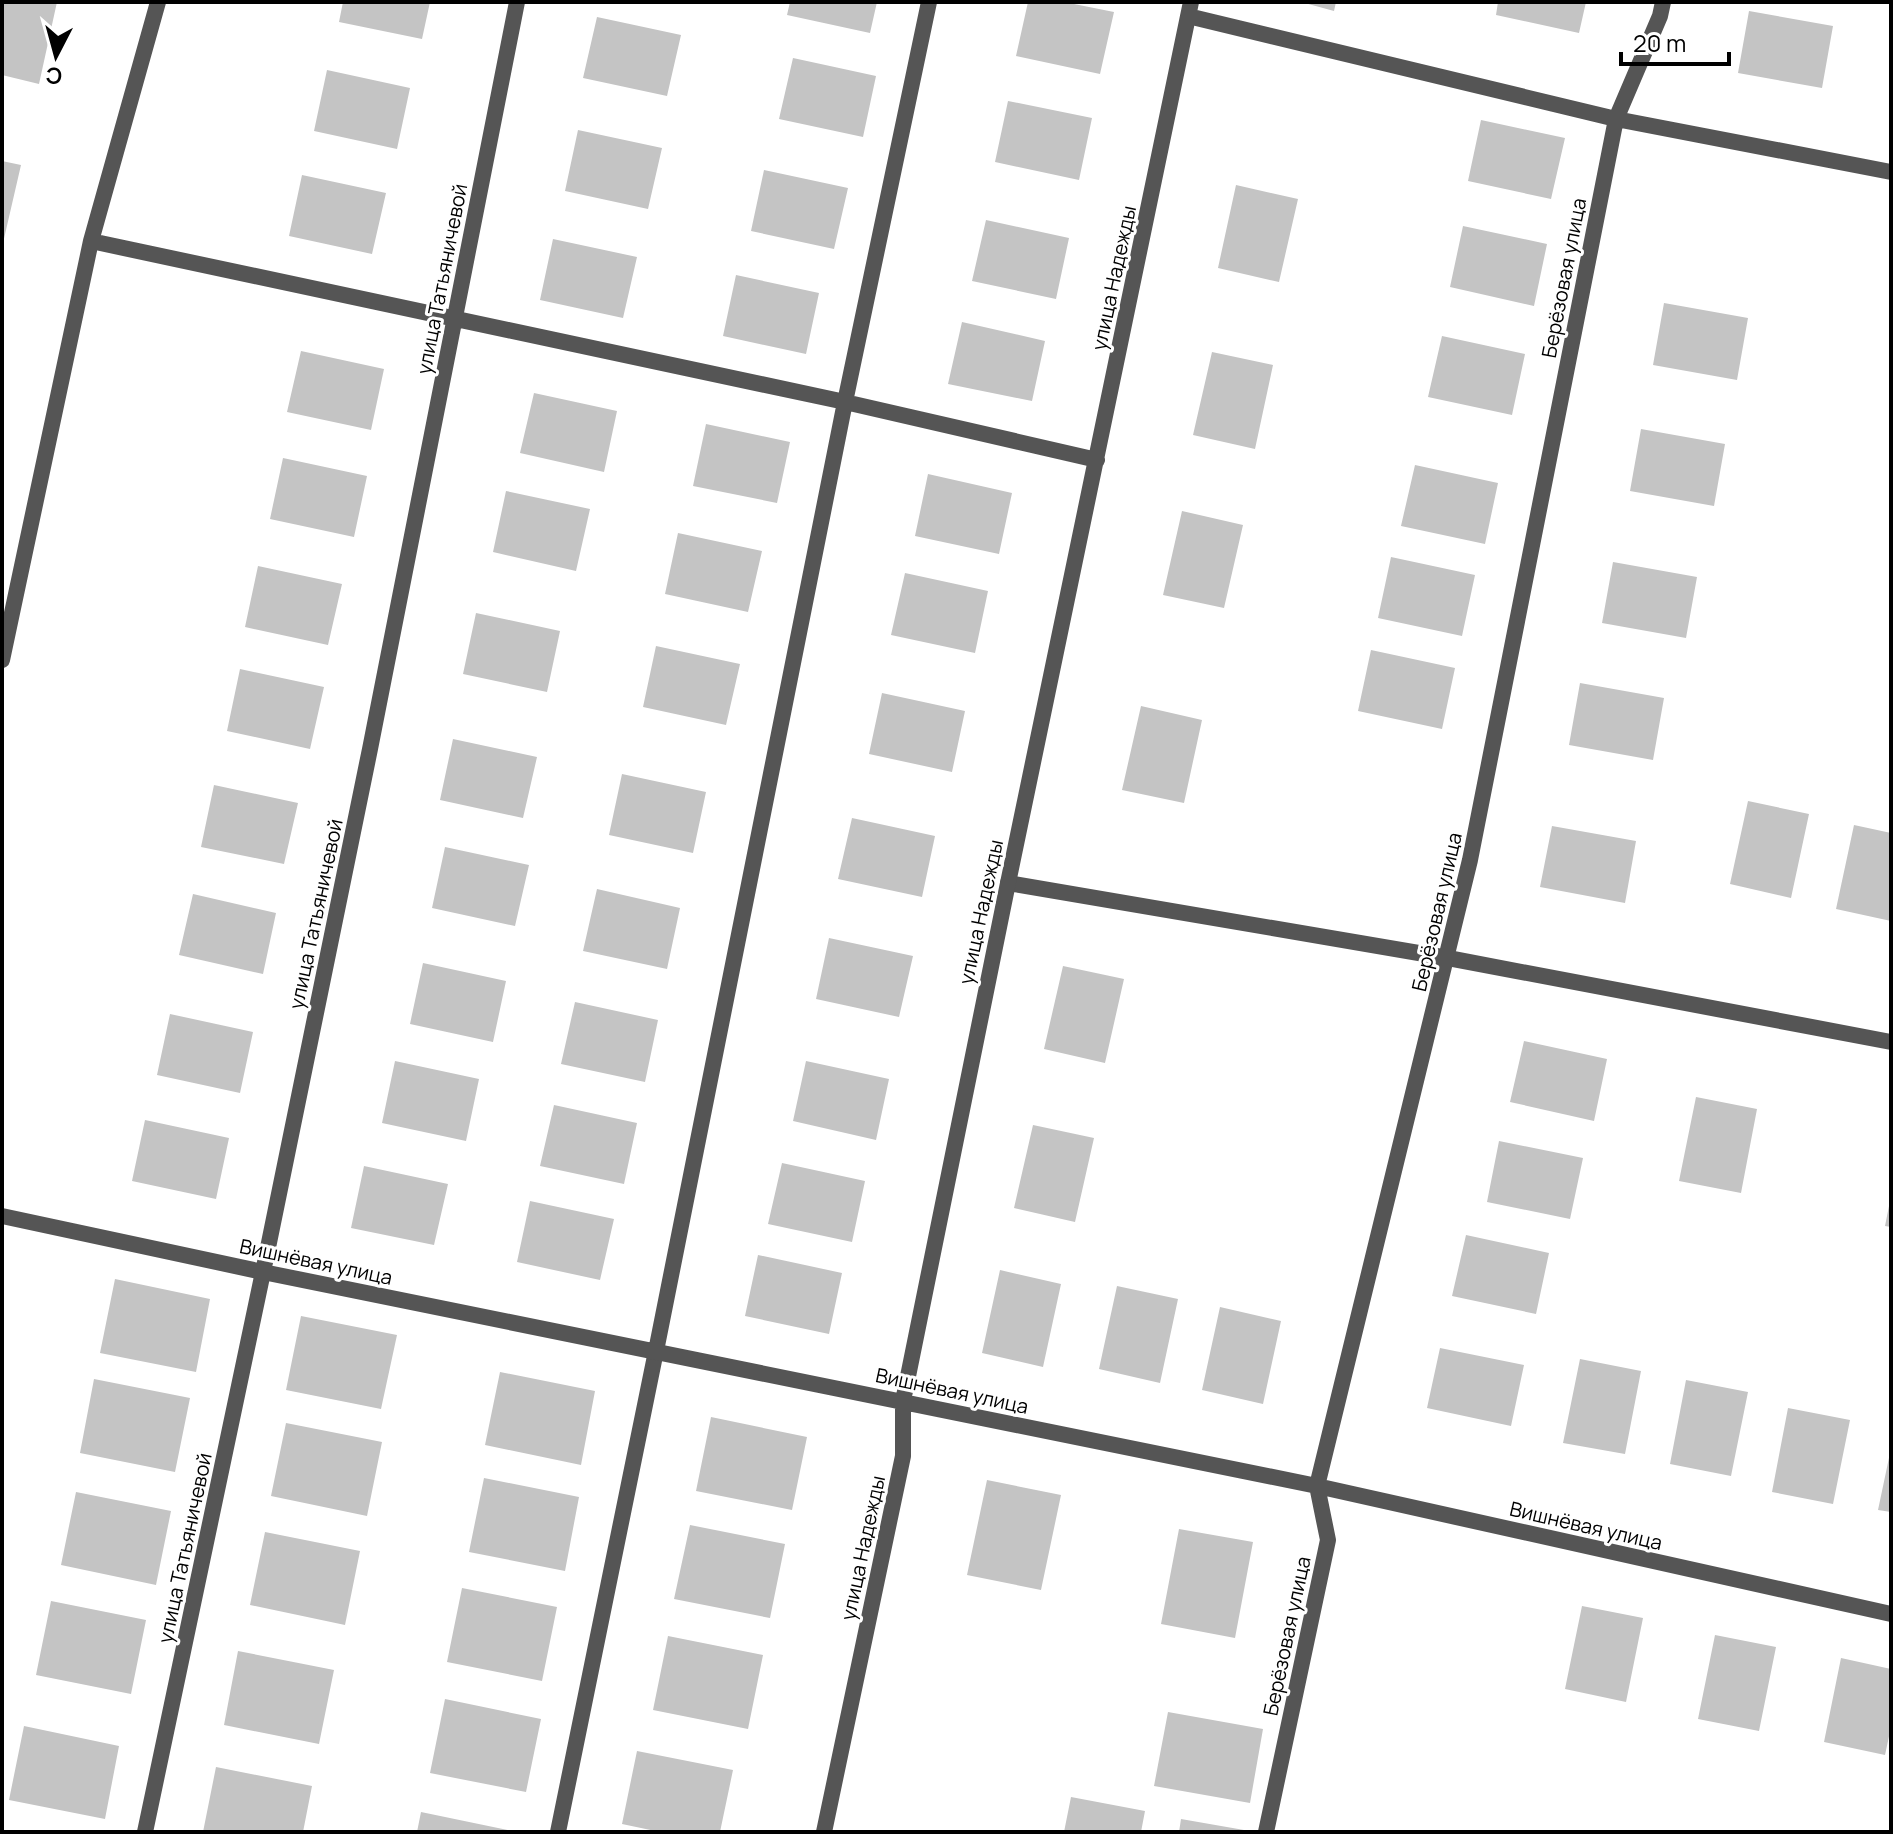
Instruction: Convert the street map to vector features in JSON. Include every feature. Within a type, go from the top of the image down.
[{"type":"street","points":[[2,660],[91,241],[158,2]]},
{"type":"street","name":"улица Татьяничевой","points":[[145,1832],[263,1272],[517,2]]},
{"type":"street","points":[[558,1832],[845,402],[929,2]]},
{"type":"street","name":"Берёзовая улица","points":[[1266,1832],[1328,1540],[1317,1486],[1470,860],[1616,119],[1660,16],[1663,2]]},
{"type":"street","points":[[1189,9],[1616,119],[1891,172]]},
{"type":"street","name":"улица Надежды","points":[[824,1832],[903,1456],[903,1401],[1189,9]]},
{"type":"street","points":[[91,241],[845,402],[1097,460]]},
{"type":"street","points":[[1008,883],[1448,958],[1891,1042]]},
{"type":"street","name":"Вишнёвая улица","points":[[2,1216],[1317,1486],[1891,1614]]},
{"type":"building","points":[[2,2],[57,2],[39,84],[2,75]]},
{"type":"building","points":[[343,2],[430,2],[422,39],[339,22]]},
{"type":"building","points":[[790,2],[877,2],[870,33],[787,15]]},
{"type":"building","points":[[1028,2],[1064,2],[1114,12],[1100,74],[1016,56]]},
{"type":"building","points":[[1301,2],[1336,2],[1334,11]]},
{"type":"building","points":[[1498,2],[1586,2],[1579,33],[1496,15]]},
{"type":"building","points":[[1749,11],[1833,26],[1822,88],[1738,73]]},
{"type":"building","points":[[597,17],[681,35],[667,96],[583,78]]},
{"type":"building","points":[[793,58],[876,76],[863,137],[779,119]]},
{"type":"building","points":[[327,70],[410,88],[397,149],[314,131]]},
{"type":"building","points":[[1008,101],[1092,118],[1079,180],[995,162]]},
{"type":"building","points":[[1481,120],[1565,138],[1551,199],[1468,181]]},
{"type":"building","points":[[578,130],[662,148],[648,209],[565,191]]},
{"type":"building","points":[[2,161],[21,165],[3,243],[2,243]]},
{"type":"building","points":[[764,170],[848,188],[834,249],[751,231]]},
{"type":"building","points":[[302,175],[386,193],[372,254],[289,236]]},
{"type":"building","points":[[1236,185],[1298,199],[1279,282],[1218,268]]},
{"type":"building","points":[[986,220],[1069,238],[1056,299],[972,281]]},
{"type":"building","points":[[1463,226],[1547,244],[1534,306],[1450,287]]},
{"type":"building","points":[[553,239],[637,257],[623,318],[540,300]]},
{"type":"building","points":[[736,275],[819,293],[806,354],[723,336]]},
{"type":"building","points":[[1664,303],[1748,318],[1737,380],[1653,365]]},
{"type":"building","points":[[962,322],[1045,341],[1032,401],[948,384]]},
{"type":"building","points":[[1442,336],[1525,354],[1512,415],[1428,397]]},
{"type":"building","points":[[301,351],[384,369],[371,430],[287,412]]},
{"type":"building","points":[[1212,352],[1273,365],[1255,449],[1193,435]]},
{"type":"building","points":[[534,393],[617,411],[604,472],[520,453]]},
{"type":"building","points":[[706,424],[790,442],[777,503],[693,486]]},
{"type":"building","points":[[1641,429],[1725,444],[1714,506],[1630,491]]},
{"type":"building","points":[[283,458],[367,476],[354,537],[270,519]]},
{"type":"building","points":[[1415,465],[1498,483],[1485,544],[1401,526]]},
{"type":"building","points":[[928,474],[1012,493],[999,554],[915,536]]},
{"type":"building","points":[[506,491],[590,509],[576,571],[493,552]]},
{"type":"building","points":[[1182,511],[1243,525],[1224,608],[1163,595]]},
{"type":"building","points":[[678,533],[762,551],[748,612],[665,594]]},
{"type":"building","points":[[1391,557],[1475,575],[1462,636],[1378,618]]},
{"type":"building","points":[[1613,562],[1697,577],[1686,638],[1602,623]]},
{"type":"building","points":[[258,566],[342,584],[328,645],[245,627]]},
{"type":"building","points":[[905,573],[988,591],[975,653],[891,635]]},
{"type":"building","points":[[476,613],[560,631],[547,692],[463,674]]},
{"type":"building","points":[[656,646],[740,664],[726,725],[643,707]]},
{"type":"building","points":[[1371,650],[1455,668],[1442,729],[1358,711]]},
{"type":"building","points":[[240,669],[324,687],[310,749],[227,731]]},
{"type":"building","points":[[1580,683],[1664,698],[1653,760],[1569,745]]},
{"type":"building","points":[[882,693],[965,711],[952,772],[869,754]]},
{"type":"building","points":[[1141,706],[1202,720],[1184,803],[1122,790]]},
{"type":"building","points":[[453,739],[537,757],[523,818],[440,800]]},
{"type":"building","points":[[622,774],[706,792],[693,853],[609,835]]},
{"type":"building","points":[[214,785],[298,803],[284,864],[201,847]]},
{"type":"building","points":[[1748,801],[1809,814],[1791,898],[1730,884]]},
{"type":"building","points":[[852,818],[935,836],[922,897],[838,879]]},
{"type":"building","points":[[1854,825],[1891,833],[1891,921],[1836,909]]},
{"type":"building","points":[[1552,826],[1636,841],[1625,903],[1540,887]]},
{"type":"building","points":[[445,847],[529,865],[515,926],[432,908]]},
{"type":"building","points":[[597,889],[680,908],[667,969],[583,951]]},
{"type":"building","points":[[193,894],[276,913],[263,974],[179,955]]},
{"type":"building","points":[[829,938],[913,956],[899,1017],[816,999]]},
{"type":"building","points":[[423,963],[506,981],[493,1042],[410,1024]]},
{"type":"building","points":[[1063,966],[1124,979],[1105,1063],[1044,1049]]},
{"type":"building","points":[[575,1002],[658,1020],[645,1082],[561,1064]]},
{"type":"building","points":[[170,1014],[253,1032],[240,1093],[157,1075]]},
{"type":"building","points":[[1524,1041],[1607,1059],[1594,1121],[1510,1102]]},
{"type":"building","points":[[395,1061],[479,1079],[466,1141],[382,1123]]},
{"type":"building","points":[[806,1061],[889,1079],[876,1140],[793,1121]]},
{"type":"building","points":[[1696,1097],[1757,1109],[1741,1193],[1679,1181]]},
{"type":"building","points":[[554,1105],[637,1123],[624,1184],[540,1166]]},
{"type":"building","points":[[145,1120],[229,1138],[216,1199],[132,1181]]},
{"type":"building","points":[[1033,1125],[1094,1138],[1075,1222],[1014,1208]]},
{"type":"building","points":[[1499,1141],[1583,1158],[1570,1219],[1487,1202]]},
{"type":"building","points":[[782,1163],[865,1181],[852,1242],[768,1224]]},
{"type":"building","points":[[364,1166],[448,1184],[434,1245],[351,1228]]},
{"type":"building","points":[[530,1201],[614,1219],[600,1280],[517,1262]]},
{"type":"building","points":[[1891,1201],[1891,1227],[1885,1226]]},
{"type":"building","points":[[1466,1235],[1549,1253],[1536,1314],[1452,1296]]},
{"type":"building","points":[[758,1255],[842,1273],[829,1334],[745,1316]]},
{"type":"building","points":[[1000,1270],[1061,1284],[1043,1367],[982,1353]]},
{"type":"building","points":[[115,1279],[210,1299],[196,1372],[100,1353]]},
{"type":"building","points":[[1117,1286],[1178,1299],[1160,1383],[1099,1369]]},
{"type":"building","points":[[1220,1307],[1281,1321],[1263,1404],[1202,1390]]},
{"type":"building","points":[[301,1316],[397,1335],[381,1409],[286,1390]]},
{"type":"building","points":[[1440,1348],[1524,1365],[1511,1426],[1427,1408]]},
{"type":"building","points":[[1580,1359],[1641,1371],[1625,1454],[1563,1443]]},
{"type":"building","points":[[500,1372],[595,1391],[581,1465],[485,1445]]},
{"type":"building","points":[[94,1379],[190,1398],[175,1472],[80,1453]]},
{"type":"building","points":[[1686,1380],[1748,1392],[1731,1476],[1670,1464]]},
{"type":"building","points":[[1788,1408],[1850,1420],[1833,1504],[1772,1492]]},
{"type":"building","points":[[711,1417],[807,1437],[792,1510],[696,1491]]},
{"type":"building","points":[[286,1423],[382,1442],[367,1516],[271,1496]]},
{"type":"building","points":[[1891,1453],[1891,1512],[1878,1510]]},
{"type":"building","points":[[484,1478],[579,1497],[565,1571],[469,1552]]},
{"type":"building","points":[[987,1480],[1061,1495],[1041,1590],[967,1575]]},
{"type":"building","points":[[76,1492],[171,1511],[156,1585],[61,1565]]},
{"type":"building","points":[[690,1525],[785,1544],[770,1618],[674,1599]]},
{"type":"building","points":[[1179,1529],[1253,1542],[1235,1638],[1161,1624]]},
{"type":"building","points":[[265,1532],[360,1551],[345,1625],[250,1605]]},
{"type":"building","points":[[462,1588],[557,1607],[542,1681],[447,1662]]},
{"type":"building","points":[[51,1601],[146,1620],[131,1694],[36,1675]]},
{"type":"building","points":[[1582,1606],[1643,1618],[1626,1702],[1565,1689]]},
{"type":"building","points":[[1715,1635],[1776,1647],[1759,1731],[1698,1719]]},
{"type":"building","points":[[668,1636],[763,1655],[748,1729],[653,1710]]},
{"type":"building","points":[[238,1651],[334,1670],[319,1744],[224,1725]]},
{"type":"building","points":[[1841,1658],[1891,1669],[1891,1727],[1885,1755],[1824,1742]]},
{"type":"building","points":[[445,1699],[541,1719],[526,1792],[430,1773]]},
{"type":"building","points":[[1168,1712],[1263,1729],[1250,1803],[1154,1786]]},
{"type":"building","points":[[24,1726],[119,1746],[105,1819],[9,1800]]},
{"type":"building","points":[[637,1751],[733,1770],[720,1832],[660,1832],[622,1824]]},
{"type":"building","points":[[216,1767],[312,1786],[303,1832],[203,1832]]},
{"type":"building","points":[[1071,1797],[1145,1811],[1141,1832],[1064,1832]]},
{"type":"building","points":[[421,1812],[512,1831],[512,1832],[417,1832]]},
{"type":"building","points":[[1181,1819],[1244,1830],[1244,1832],[1179,1832]]}]
